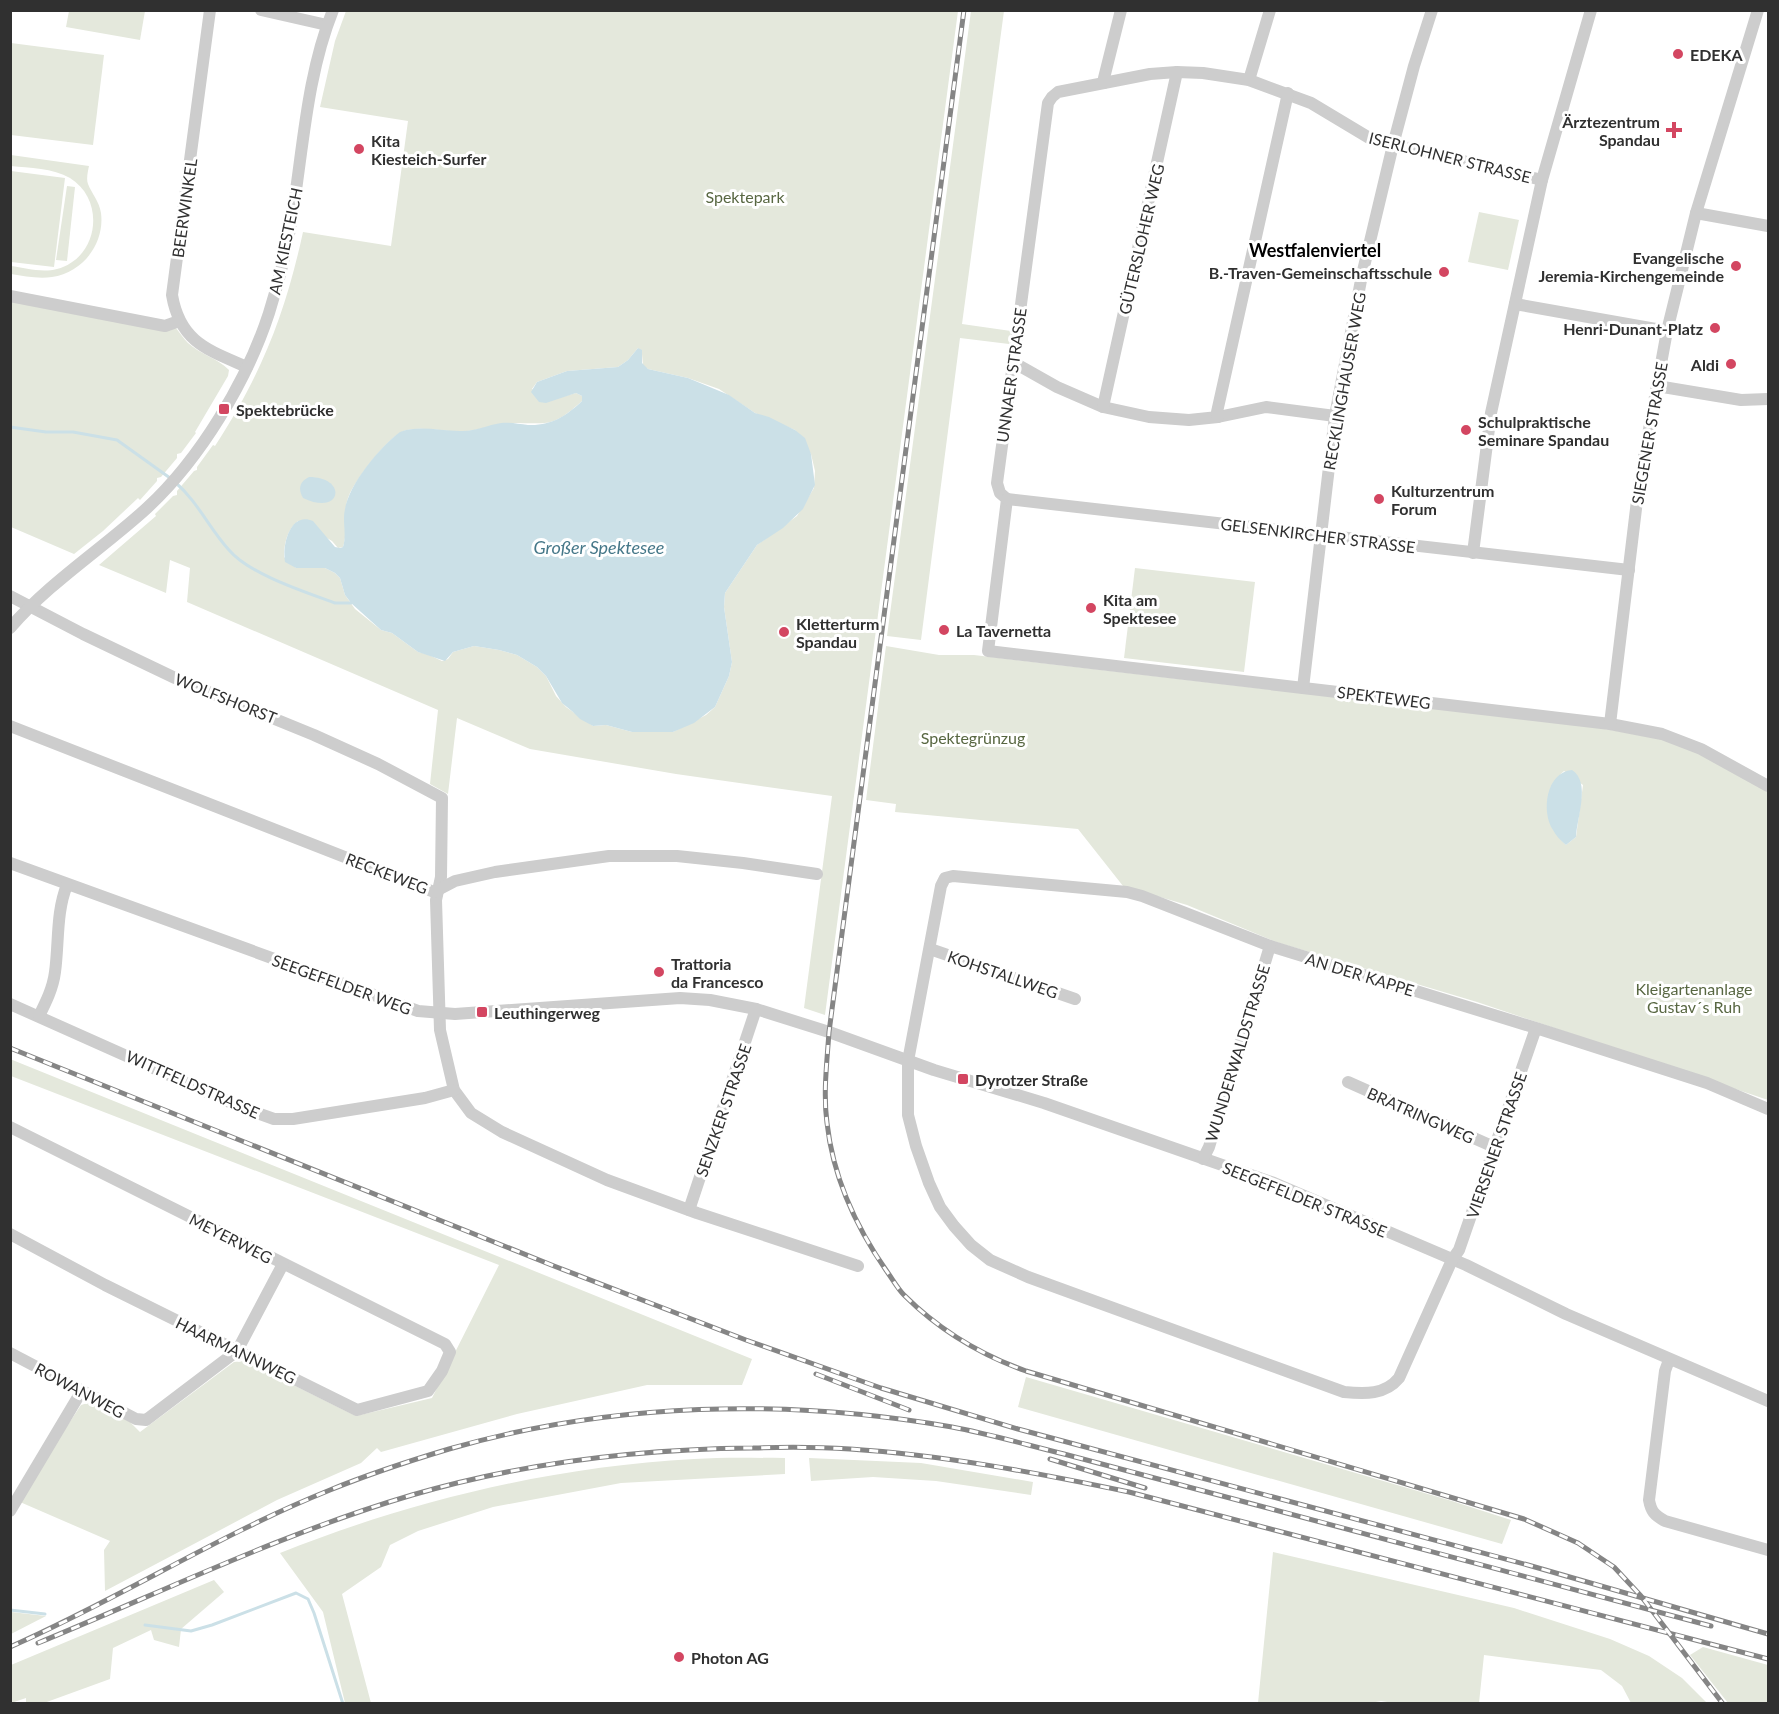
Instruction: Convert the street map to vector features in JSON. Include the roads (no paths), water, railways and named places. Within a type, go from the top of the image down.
[{"type":"street","name":"BEERWINKEL","points":[[210,10],[172,295],[179,321],[190,337],[205,348],[247,367]]},
{"type":"street","points":[[261,10],[327,25]]},
{"type":"street","name":"AM KIESTEICH","points":[[10,628],[47,591],[148,507],[205,439],[247,367],[268,315],[282,269],[315,68],[333,10]]},
{"type":"street","points":[[1104,83],[1121,10]]},
{"type":"street","points":[[1249,80],[1270,10]]},
{"type":"street","name":"RECKLINGHAUSER WEG","points":[[1303,688],[1335,416],[1362,275],[1393,145],[1432,10]]},
{"type":"street","points":[[1473,553],[1491,413],[1542,180],[1591,10]]},
{"type":"street","name":"SIEGENER STRASSE","points":[[1610,724],[1639,484],[1667,331],[1696,213],[1758,10]]},
{"type":"street","name":"GÜTERSLOHER WEG","points":[[1103,407],[1177,72]]},
{"type":"street","name":"ISERLOHNER STRASSE","points":[[1052,97],[1058,92],[1150,74],[1203,73],[1249,80],[1288,93],[1326,111],[1360,134],[1393,145],[1542,180]]},
{"type":"street","points":[[1218,417],[1217,412],[1288,93]]},
{"type":"street","name":"UNNAER STRASSE","points":[[988,651],[1007,499],[1000,493],[996,483],[1048,103],[1052,97]]},
{"type":"street","points":[[1696,213],[1768,226]]},
{"type":"street","points":[[10,296],[165,326],[179,321]]},
{"type":"street","points":[[1515,304],[1667,331]]},
{"type":"street","points":[[1012,364],[1103,407],[1149,417],[1189,420],[1218,417],[1266,407],[1335,416]]},
{"type":"street","points":[[1657,386],[1741,400],[1768,399]]},
{"type":"street","name":"GELSENKIRCHER STRASSE","points":[[1007,499],[1629,570]]},
{"type":"street","name":"WOLFSHORST","points":[[10,596],[175,678],[314,735],[378,764],[441,798],[441,877],[438,891]]},
{"type":"street","name":"SPEKTEWEG","points":[[988,651],[1610,724],[1662,734],[1693,746],[1768,786]]},
{"type":"street","name":"RECKEWEG","points":[[10,726],[434,892],[455,881],[495,872],[567,860],[609,856],[678,856],[817,874]]},
{"type":"street","name":"SEEGEFELDER WEG","points":[[10,863],[406,1008],[441,1014],[670,998],[710,1000],[756,1009],[829,1032]]},
{"type":"street","name":"AN DER KAPPE","points":[[930,949],[941,886],[945,878],[953,876],[1127,892],[1270,946],[1707,1083],[1768,1109]]},
{"type":"street","points":[[39,1016],[52,985],[63,893],[67,885]]},
{"type":"street","points":[[438,891],[436,900],[440,1030],[454,1090],[471,1113],[502,1132],[607,1180],[688,1210],[858,1266]]},
{"type":"street","name":"WUNDERWALDSTRASSE","points":[[1203,1159],[1209,1147],[1270,946]]},
{"type":"street","points":[[930,949],[908,1060],[908,1115],[916,1146],[940,1207],[971,1245],[990,1260],[1028,1277],[1344,1392],[1376,1393],[1387,1388],[1399,1378],[1452,1260]]},
{"type":"street","name":"KOHSTALLWEG","points":[[930,949],[1075,999]]},
{"type":"street","name":"WITTFELDSTRASSE","points":[[10,1004],[243,1108],[274,1119],[305,1117],[425,1098],[454,1090]]},
{"type":"street","name":"SENZKER STRASSE","points":[[688,1210],[756,1009]]},
{"type":"street","name":"VIERSENER STRASSE","points":[[1452,1260],[1459,1250],[1536,1028]]},
{"type":"street","name":"SEEGEFELDER STRASSE","points":[[829,1032],[908,1060],[1044,1103],[1283,1186],[1452,1260],[1566,1314],[1768,1401]]},
{"type":"street","name":"BRATRINGWEG","points":[[1348,1082],[1494,1147]]},
{"type":"street","name":"MEYERWEG","points":[[12,1130],[445,1344],[450,1352]]},
{"type":"street","name":"HAARMANNWEG","points":[[10,1234],[237,1352],[357,1410],[429,1391],[442,1371],[450,1352]]},
{"type":"street","points":[[237,1352],[283,1264]]},
{"type":"street","name":"ROWANWEG","points":[[10,1353],[81,1392],[136,1419],[146,1420],[237,1352]]},
{"type":"street","points":[[1670,1360],[1665,1371],[1649,1500],[1651,1509],[1655,1515],[1665,1521],[1768,1550]]},
{"type":"street","points":[[10,1511],[81,1392]]},
{"type":"water","name":"Großer Spektesee","points":[[638,348],[642,350],[642,363],[648,369],[688,378],[729,395],[755,413],[795,430],[805,438],[811,454],[815,485],[803,509],[783,528],[757,545],[725,593],[724,607],[732,662],[729,676],[715,707],[694,723],[673,732],[632,732],[606,725],[593,726],[580,719],[562,703],[546,676],[537,667],[517,655],[474,646],[453,652],[445,661],[418,652],[392,633],[381,630],[351,603],[345,595],[340,578],[335,573],[325,568],[296,568],[285,562],[286,539],[289,531],[298,521],[305,519],[313,521],[335,547],[343,547],[344,514],[352,489],[375,456],[400,432],[422,429],[465,431],[501,423],[536,425],[551,422],[582,401],[582,396],[576,393],[546,403],[539,402],[531,392],[537,382],[567,371],[618,367],[628,360]]},
{"type":"water","points":[[309,477],[330,483],[335,489],[332,500],[326,503],[316,503],[303,498],[300,486]]},
{"type":"water","points":[[1572,770],[1581,783],[1582,801],[1576,837],[1566,845],[1560,840],[1549,822],[1547,804],[1551,785],[1556,778],[1563,772]]},
{"type":"waterway","points":[[10,427],[46,432],[73,432],[117,440],[170,478]]},
{"type":"waterway","points":[[175,482],[238,559],[263,574],[294,588],[335,603],[351,603]]},
{"type":"waterway","points":[[145,1625],[191,1631],[296,1593],[308,1599],[314,1613],[343,1704]]},
{"type":"waterway","points":[[10,1610],[45,1614]]},
{"type":"railway","points":[[964,10],[829,1032],[825,1089],[827,1123],[835,1163],[848,1202],[866,1239],[904,1295],[946,1330],[1009,1365],[1524,1519],[1578,1543],[1614,1567],[1641,1596],[1723,1704]]},
{"type":"railway","points":[[10,1048],[554,1266],[746,1340],[881,1388],[1018,1429],[1528,1565],[1768,1634]]},
{"type":"railway","points":[[816,1374],[909,1410]]},
{"type":"railway","points":[[10,1647],[289,1507],[389,1468],[449,1449],[511,1433],[573,1422],[636,1414],[762,1409],[889,1418],[994,1436],[1711,1626]]},
{"type":"railway","points":[[38,1643],[223,1564],[317,1527],[364,1510],[454,1484],[538,1466],[624,1455],[710,1449],[802,1447],[838,1448],[955,1460],[1129,1492],[1768,1659]]},
{"type":"railway","points":[[1050,1459],[1145,1488]]},
{"type":"place","name":"EDEKA","points":[[1678,54]]},
{"type":"place","name":"Ärztezentrum Spandau","points":[[1674,130]]},
{"type":"place","name":"Kita Kiesteich-Surfer","points":[[359,149]]},
{"type":"place","name":"Evangelische Jeremia-Kirchengemeinde","points":[[1736,266]]},
{"type":"place","name":"B.-Traven-Gemeinschaftsschule","points":[[1444,272]]},
{"type":"place","name":"Henri-Dunant-Platz","points":[[1715,328]]},
{"type":"place","name":"Aldi","points":[[1731,364]]},
{"type":"place","name":"Spektebrücke","points":[[224,409]]},
{"type":"place","name":"Schulpraktische Seminare Spandau","points":[[1466,430]]},
{"type":"place","name":"Kulturzentrum Forum","points":[[1379,499]]},
{"type":"place","name":"Kita am Spektesee","points":[[1091,608]]},
{"type":"place","name":"La Tavernetta","points":[[944,630]]},
{"type":"place","name":"Kletterturm Spandau","points":[[784,632]]},
{"type":"place","name":"Trattoria da Francesco","points":[[659,972]]},
{"type":"place","name":"Leuthingerweg","points":[[482,1012]]},
{"type":"place","name":"Dyrotzer Straße","points":[[963,1079]]},
{"type":"place","name":"Photon AG","points":[[679,1657]]},
{"type":"district","name":"Westfalenviertel","points":[[1315,250]]},
{"type":"park label","name":"Spektepark","points":[[745,196]]},
{"type":"park label","name":"Spektegrünzug","points":[[973,737]]},
{"type":"park label","name":"Kleigartenanlage Gustav´s Ruh","points":[[1694,997]]}]
